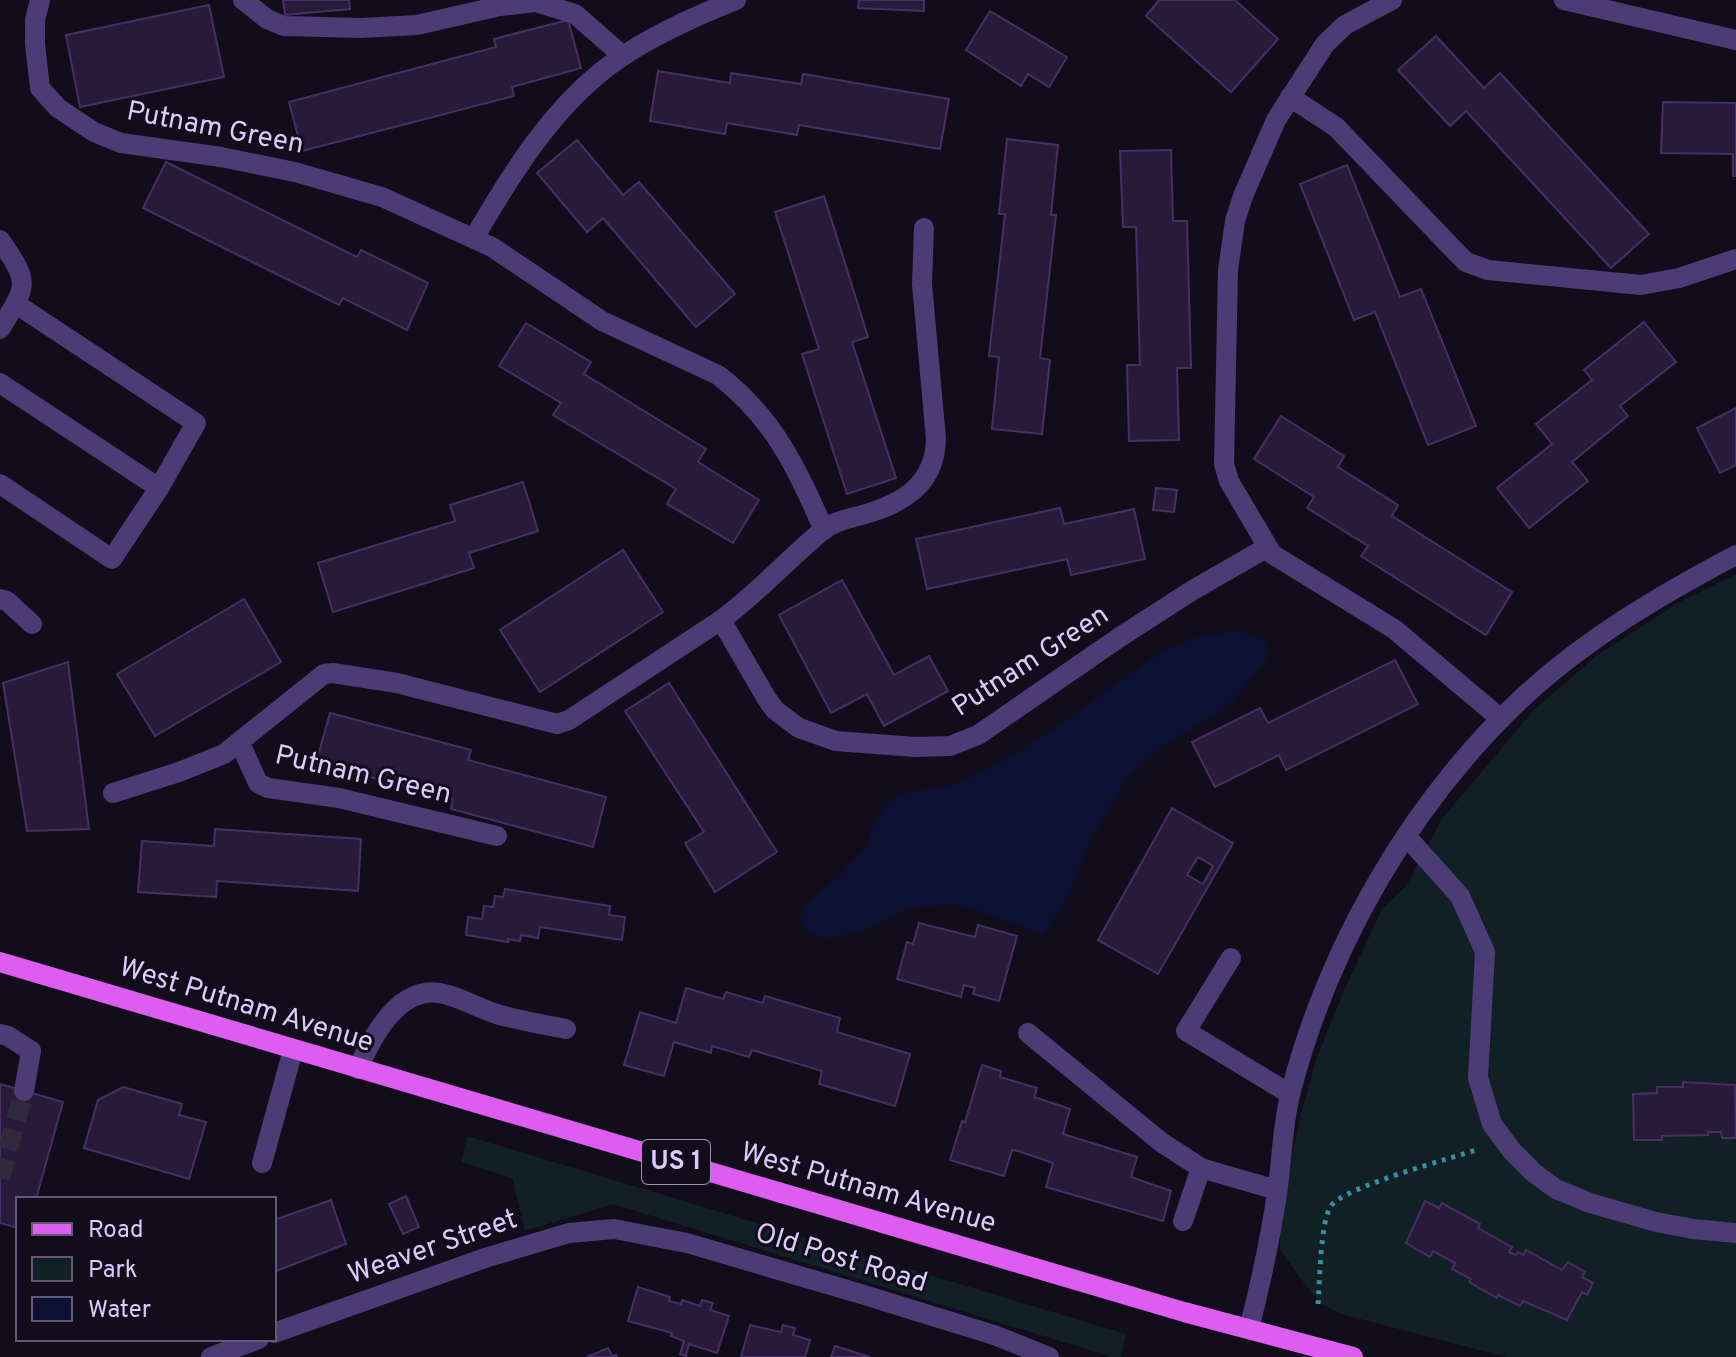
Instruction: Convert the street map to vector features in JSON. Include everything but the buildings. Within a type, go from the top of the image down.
[{"type":"main road","name":"West Putnam Avenue","points":[[0,962],[1184,1312],[1353,1357]]},
{"type":"street","name":"Putnam Green","points":[[40,0],[35,20],[38,81],[51,102],[79,124],[121,143],[258,164],[316,177],[382,197],[474,238],[512,259],[602,321],[718,375],[728,383],[752,406],[786,449],[824,530]]},
{"type":"street","points":[[243,0],[267,19],[284,26],[361,28],[417,25],[510,4],[535,2],[575,14],[623,56]]},
{"type":"street","points":[[474,238],[502,190],[575,96],[623,56],[669,29],[736,0]]},
{"type":"street","points":[[1392,0],[1336,32],[1316,57],[1263,146],[1247,185],[1235,221],[1228,270],[1224,464],[1229,481],[1266,548],[1405,637],[1501,719]]},
{"type":"street","points":[[1564,0],[1736,40]]},
{"type":"street","points":[[1290,97],[1336,127],[1456,252],[1478,268],[1641,285],[1679,278],[1736,259]]},
{"type":"street","name":"Putnam Green","points":[[113,793],[205,763],[240,743],[324,674],[397,683],[540,721],[564,722],[721,620],[759,591],[824,530],[840,521],[889,507],[907,497],[923,481],[934,460],[936,439],[922,284],[924,228]]},
{"type":"street","points":[[0,240],[17,265],[23,281],[16,304],[0,329]]},
{"type":"street","points":[[0,484],[112,559],[159,488],[196,423],[16,304]]},
{"type":"street","points":[[0,383],[159,488]]},
{"type":"street","name":"Putnam Green","points":[[721,620],[767,699],[799,728],[836,741],[950,746],[978,735],[1120,637],[1266,548]]},
{"type":"street","points":[[1249,1329],[1265,1265],[1290,1094],[1319,1003],[1356,923],[1406,836],[1439,789],[1501,719],[1544,679],[1608,630],[1683,583],[1736,555]]},
{"type":"street","points":[[0,599],[7,601],[32,624]]},
{"type":"street","name":"Putnam Green","points":[[240,743],[258,783],[268,788],[339,798],[497,836]]},
{"type":"street","points":[[1406,836],[1460,896],[1485,952],[1478,1078],[1492,1124],[1505,1141],[1534,1173],[1556,1189],[1590,1203],[1656,1222],[1736,1233]]},
{"type":"street","points":[[1231,958],[1186,1031],[1290,1094]]},
{"type":"street","points":[[358,1069],[369,1042],[382,1025],[405,1000],[422,992],[448,994],[500,1015],[566,1029]]},
{"type":"street","points":[[1028,1033],[1161,1142],[1201,1168],[1277,1190]]},
{"type":"street","points":[[0,1034],[31,1051],[24,1091]]},
{"type":"street","points":[[262,1163],[293,1050]]},
{"type":"street","points":[[1183,1221],[1201,1168]]},
{"type":"street","name":"Weaver Street","points":[[276,1332],[488,1257],[569,1233],[614,1229]]},
{"type":"street","name":"Old Post Road","points":[[614,1229],[687,1243],[905,1307],[1038,1355]]},
{"type":"street","points":[[211,1357],[254,1341]]},
{"type":"path","points":[[1318,1304],[1324,1229],[1331,1206],[1350,1192],[1505,1141]]},
{"type":"green space","points":[[1736,574],[1736,1357],[1506,1357],[1345,1315],[1321,1304],[1280,1249],[1279,1219],[1300,1118],[1316,1060],[1382,909],[1407,885],[1441,820],[1533,711],[1597,655],[1683,600]]},
{"type":"green space","points":[[467,1136],[1126,1334],[1121,1357],[1112,1357],[613,1204],[525,1231],[512,1178],[461,1162]]},
{"type":"water","points":[[1237,630],[1265,641],[1270,655],[1235,699],[1162,747],[1126,780],[1093,836],[1061,910],[1043,934],[959,904],[909,908],[858,933],[827,938],[807,932],[799,920],[808,902],[839,876],[866,847],[885,805],[900,794],[957,784],[1005,760],[1162,651],[1196,638]]},
{"type":"tunnel","points":[[0,1178],[24,1091]]}]
